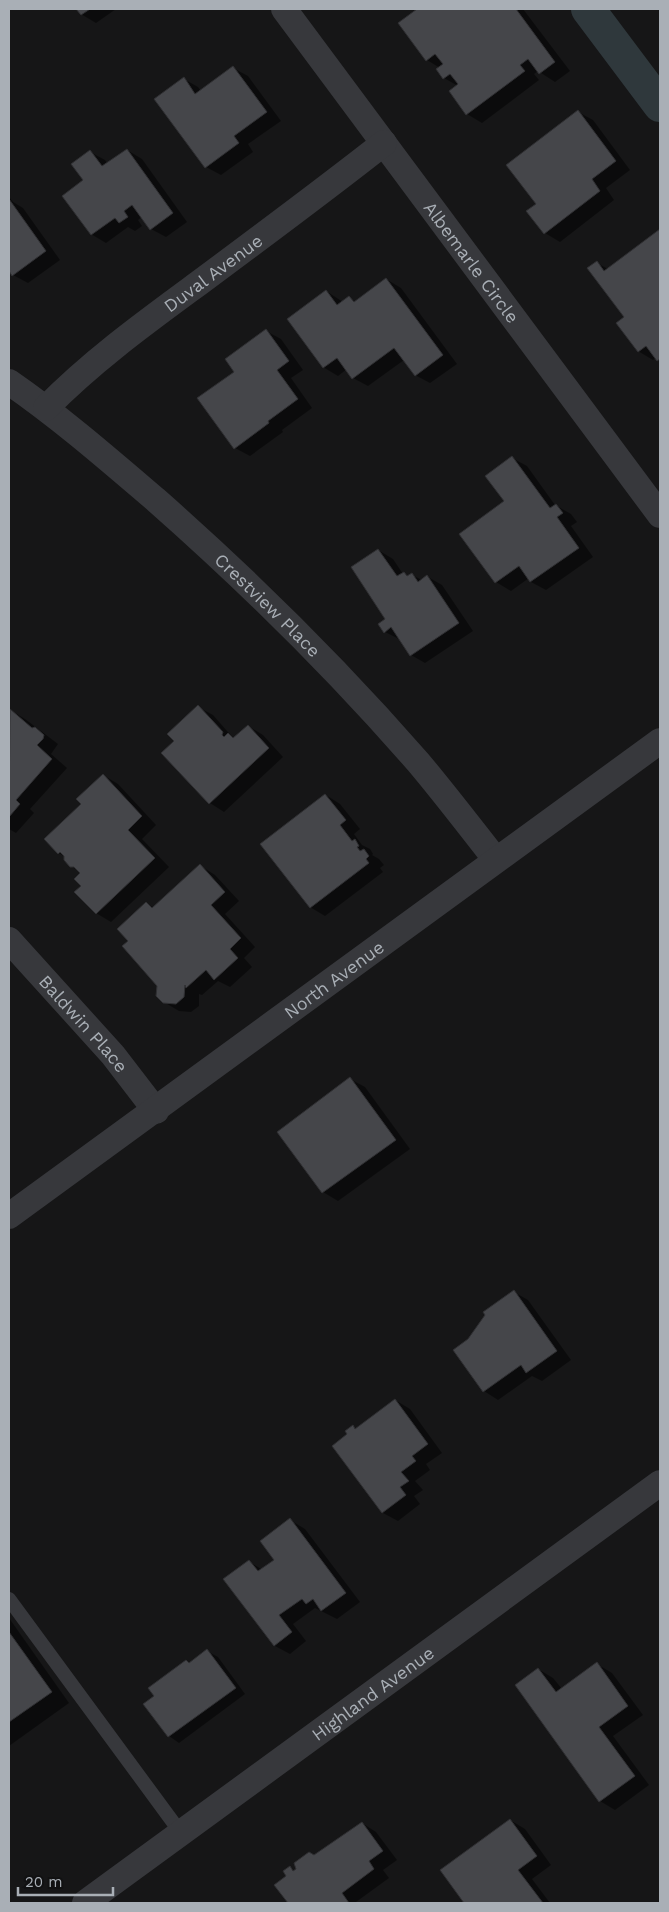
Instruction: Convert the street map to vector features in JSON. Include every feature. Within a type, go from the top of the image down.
[{"type":"street","name":"Albemarle Circle","points":[[284,9],[660,515]]},
{"type":"street","name":"Duval Avenue","points":[[46,408],[71,382],[384,143]]},
{"type":"street","name":"Crestview Place","points":[[9,382],[93,445],[222,558],[316,652],[418,763],[496,860]]},
{"type":"street","name":"North Avenue","points":[[9,1216],[156,1111],[387,939],[660,741]]},
{"type":"street","name":"Baldwin Place","points":[[9,940],[113,1055],[156,1111]]},
{"type":"street","name":"Highland Avenue","points":[[85,1903],[660,1484]]},
{"type":"lane","points":[[9,1599],[181,1833]]},
{"type":"building","points":[[76,9],[90,9],[81,15]]},
{"type":"building","points":[[417,9],[516,9],[555,62],[539,74],[528,59],[520,65],[525,71],[466,115],[449,91],[458,84],[450,74],[443,79],[436,69],[443,64],[435,54],[426,61],[398,23]]},
{"type":"building","points":[[233,66],[267,112],[234,136],[239,143],[205,168],[154,99],[184,77],[195,94]]},
{"type":"building","points":[[578,110],[616,161],[592,179],[600,191],[544,234],[526,211],[536,204],[506,165]]},
{"type":"building","points":[[127,149],[173,213],[150,230],[132,205],[124,211],[128,217],[119,223],[115,218],[91,235],[62,196],[83,180],[71,164],[90,150],[102,166]]},
{"type":"building","points":[[9,199],[46,251],[12,276],[9,271]]},
{"type":"building","points":[[660,229],[660,359],[657,361],[646,346],[638,352],[616,323],[624,317],[587,268],[597,261],[604,271]]},
{"type":"building","points":[[386,278],[443,355],[415,376],[394,348],[352,379],[337,358],[323,368],[287,319],[326,290],[337,305],[349,296],[354,302]]},
{"type":"building","points":[[266,329],[289,361],[277,370],[298,399],[234,449],[197,398],[234,372],[225,359]]},
{"type":"building","points":[[512,456],[550,508],[556,504],[563,513],[557,517],[579,548],[530,582],[519,566],[495,583],[459,534],[504,501],[485,476]]},
{"type":"building","points":[[378,549],[397,576],[404,572],[407,576],[412,573],[418,582],[427,575],[459,623],[410,656],[391,627],[384,633],[378,624],[385,619],[351,567]]},
{"type":"building","points":[[198,705],[223,732],[222,735],[224,737],[228,733],[233,738],[248,725],[269,748],[209,804],[161,753],[174,741],[167,734]]},
{"type":"building","points":[[10,709],[32,728],[35,727],[44,735],[37,745],[52,759],[16,800],[20,804],[9,817]]},
{"type":"building","points":[[103,774],[142,816],[128,830],[155,858],[96,914],[74,892],[81,886],[74,879],[80,873],[74,867],[70,867],[64,860],[64,856],[60,852],[58,854],[44,839],[81,804],[76,799]]},
{"type":"building","points":[[325,794],[346,820],[340,825],[352,841],[355,839],[360,851],[364,849],[369,856],[366,859],[369,863],[310,908],[260,844]]},
{"type":"building","points":[[200,864],[225,892],[211,905],[241,938],[230,949],[238,958],[214,980],[206,970],[186,988],[185,985],[184,997],[176,1004],[163,1003],[156,996],[157,986],[122,946],[128,941],[117,929],[146,902],[152,908]]},
{"type":"building","points":[[350,1077],[396,1140],[322,1193],[277,1132]]},
{"type":"building","points":[[514,1290],[557,1351],[526,1373],[521,1365],[483,1392],[453,1350],[468,1339],[485,1315],[483,1312]]},
{"type":"building","points":[[395,1399],[428,1444],[412,1456],[416,1461],[401,1472],[409,1481],[400,1487],[406,1495],[382,1513],[332,1446],[347,1434],[345,1431],[353,1425],[355,1429]]},
{"type":"building","points":[[290,1518],[346,1593],[321,1611],[313,1599],[306,1604],[302,1599],[279,1615],[292,1632],[274,1646],[223,1579],[249,1560],[258,1571],[274,1560],[260,1541]]},
{"type":"building","points":[[9,1632],[52,1692],[9,1722]]},
{"type":"building","points":[[207,1649],[236,1688],[168,1737],[143,1704],[154,1696],[148,1688],[186,1660],[189,1663]]},
{"type":"building","points":[[597,1662],[628,1706],[599,1727],[635,1776],[599,1802],[515,1685],[538,1668],[556,1692]]},
{"type":"building","points":[[510,1819],[537,1856],[518,1870],[543,1903],[464,1903],[440,1870]]},
{"type":"building","points":[[362,1822],[383,1851],[369,1861],[374,1869],[342,1893],[349,1903],[288,1903],[274,1885],[286,1876],[283,1871],[290,1866],[293,1871],[296,1869],[294,1863],[309,1852],[314,1855]]},
{"type":"waterway","points":[[588,9],[660,105]]}]
